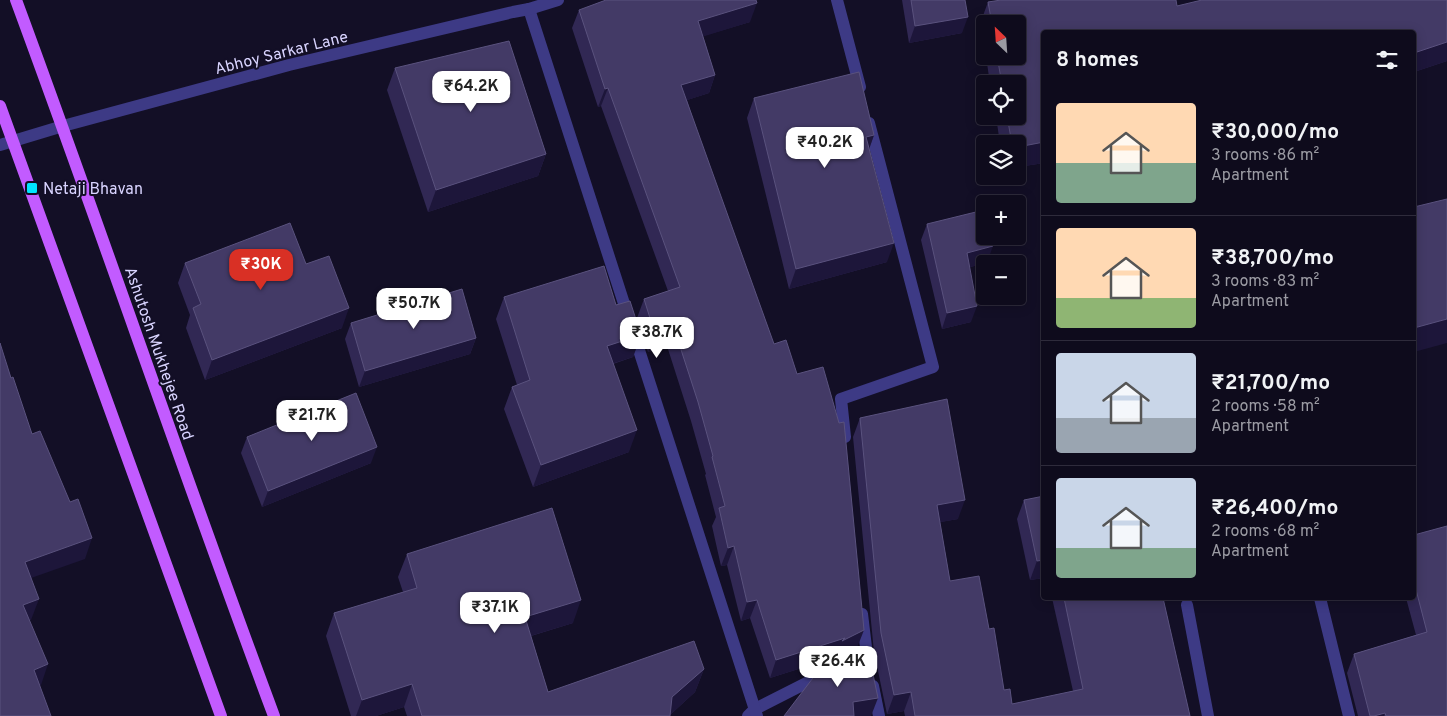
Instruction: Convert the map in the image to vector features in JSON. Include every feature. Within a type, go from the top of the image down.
[{"type":"main road","name":"Ashutosh Mukhejee Road","points":[[16,0],[63,126],[227,590],[274,716]]},
{"type":"main road","points":[[0,106],[221,716]]},
{"type":"street","name":"Abhoy Sarkar Lane","points":[[0,145],[63,126],[289,65],[529,9],[558,0]]},
{"type":"street","points":[[837,0],[862,97]]},
{"type":"street","points":[[529,9],[754,714],[832,670]]},
{"type":"street","points":[[846,448],[841,399],[933,367],[868,116]]},
{"type":"street","points":[[1320,600],[1349,716]]},
{"type":"street","points":[[861,604],[861,655],[879,716]]},
{"type":"street","points":[[1187,605],[1208,716]]},
{"type":"building","points":[[606,0],[756,0],[757,3],[698,21],[715,75],[681,85],[774,344],[786,340],[797,374],[823,367],[839,423],[844,422],[864,630],[842,641],[845,638],[776,660],[757,600],[747,602],[734,546],[728,548],[719,508],[725,506],[713,456],[674,328],[655,334],[644,299],[680,287],[608,88],[605,89],[579,10]]},
{"type":"building","points":[[911,0],[965,0],[968,17],[915,26]]},
{"type":"building","points":[[1001,0],[1176,0],[1177,6],[1202,0],[1447,0],[1447,42],[1416,52],[1416,30],[1041,30],[1041,143],[1026,145],[1026,135],[1010,135],[1009,125],[1026,125],[1026,75],[1000,75],[999,65],[1026,65],[1026,15],[990,15],[988,2]]},
{"type":"building","points":[[509,41],[546,154],[436,190],[395,68]]},
{"type":"building","points":[[859,72],[874,135],[866,137],[894,243],[796,269],[754,98]]},
{"type":"building","points":[[1447,199],[1447,319],[1416,327],[1416,207]]},
{"type":"building","points":[[976,212],[976,245],[993,246],[967,253],[977,306],[947,313],[927,224]]},
{"type":"building","points":[[290,223],[306,264],[329,256],[349,308],[212,360],[193,308],[201,304],[185,263]]},
{"type":"building","points":[[604,266],[616,305],[630,301],[641,335],[607,346],[637,430],[541,465],[512,387],[530,380],[504,297]]},
{"type":"building","points":[[462,289],[476,338],[365,371],[351,323]]},
{"type":"building","points":[[0,343],[32,434],[40,431],[70,502],[78,499],[92,538],[25,562],[39,599],[23,605],[48,664],[34,670],[51,716],[0,716]]},
{"type":"building","points":[[356,393],[377,447],[268,491],[247,437]]},
{"type":"building","points":[[947,399],[965,500],[937,505],[950,581],[979,576],[989,629],[994,628],[1004,690],[1010,689],[1012,704],[1083,689],[1064,600],[1163,600],[1190,716],[915,716],[911,692],[894,695],[881,633],[860,418]]},
{"type":"building","points":[[1041,497],[1041,560],[1037,561],[1024,500]]},
{"type":"building","points":[[552,508],[581,600],[525,617],[548,692],[694,641],[704,669],[672,697],[670,716],[422,716],[412,684],[362,700],[334,613],[417,588],[407,554]]},
{"type":"building","points":[[1447,526],[1447,716],[1386,716],[1385,713],[1370,716],[1354,654],[1427,632],[1416,590],[1416,534]]},
{"type":"building","points":[[867,646],[878,698],[853,702],[854,716],[784,716],[819,670]]},
{"type":"place","name":"Netaji Bhavan","points":[[32,188]]}]
